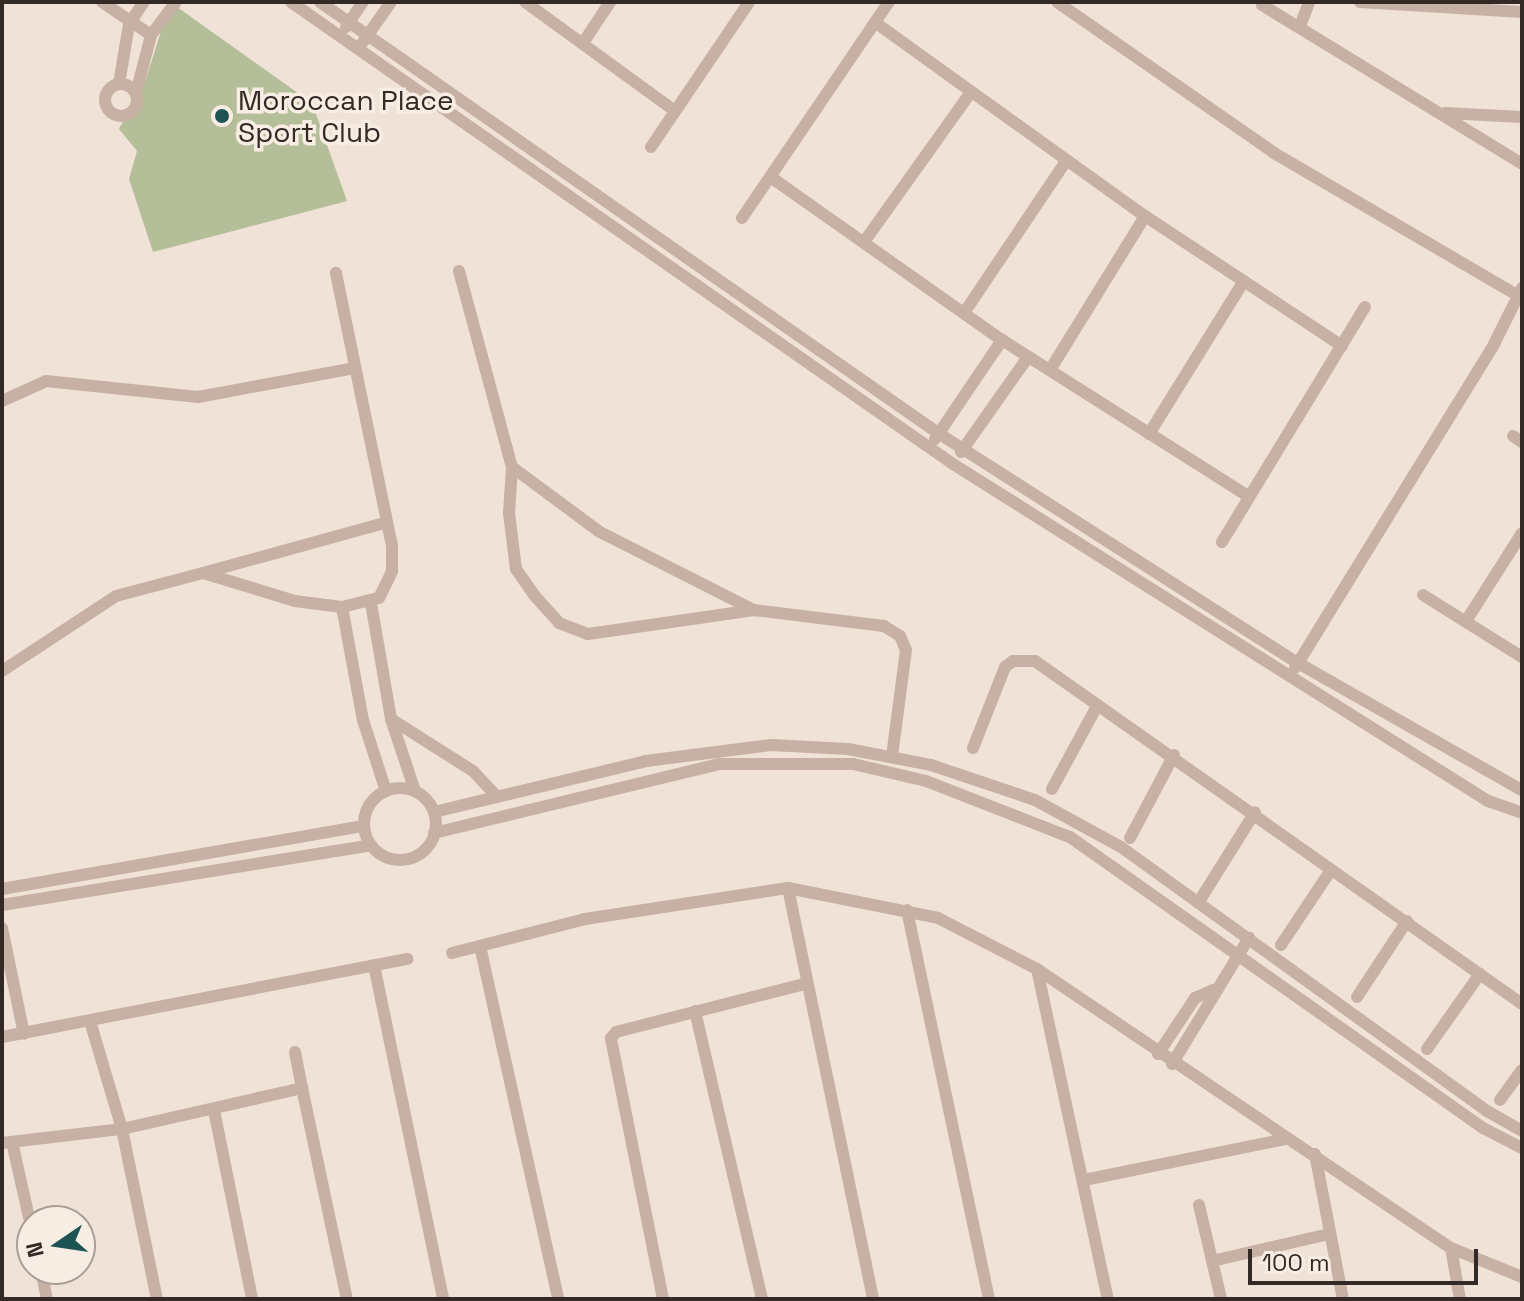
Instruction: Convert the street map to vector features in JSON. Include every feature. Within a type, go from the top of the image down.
[{"type":"street","points":[[102,2],[129,24],[151,35]]},
{"type":"street","points":[[144,2],[129,24],[119,84],[105,96],[111,113],[120,117],[133,111],[151,35],[176,2]]},
{"type":"street","points":[[291,2],[643,251],[953,464],[1488,801],[1522,813]]},
{"type":"street","points":[[320,2],[938,433],[1298,663],[1522,790]]},
{"type":"street","points":[[340,36],[363,2]]},
{"type":"street","points":[[358,49],[391,2]]},
{"type":"street","points":[[525,2],[675,111]]},
{"type":"street","points":[[583,43],[610,2]]},
{"type":"street","points":[[651,147],[749,2]]},
{"type":"street","points":[[742,218],[889,2]]},
{"type":"street","points":[[1057,2],[1274,153],[1520,294],[1517,311],[1288,677]]},
{"type":"street","points":[[1300,26],[1309,2]]},
{"type":"street","points":[[1360,2],[1522,12]]},
{"type":"street","points":[[1262,5],[1522,164]]},
{"type":"street","points":[[876,23],[1145,216],[1342,346]]},
{"type":"street","points":[[119,84],[136,93]]},
{"type":"street","points":[[864,242],[971,92]]},
{"type":"street","points":[[1443,113],[1522,117]]},
{"type":"street","points":[[964,313],[1067,160]]},
{"type":"street","points":[[772,178],[1002,340],[1248,496]]},
{"type":"street","points":[[1050,370],[1145,216]]},
{"type":"street","points":[[643,251],[652,234]]},
{"type":"street","points":[[459,271],[512,467],[509,513],[516,569],[559,623],[588,634],[754,610],[875,622],[900,636],[906,650],[892,757]]},
{"type":"street","points":[[203,573],[295,601],[342,607],[371,603],[383,593],[392,571],[385,523],[336,273]]},
{"type":"street","points":[[1149,434],[1244,281]]},
{"type":"street","points":[[1222,542],[1365,307]]},
{"type":"street","points":[[929,448],[1002,340]]},
{"type":"street","points":[[953,464],[1028,357]]},
{"type":"street","points":[[2,401],[46,381],[198,397],[354,368]]},
{"type":"street","points":[[512,467],[593,528],[754,610]]},
{"type":"street","points":[[2,671],[116,596],[385,523]]},
{"type":"street","points":[[1466,621],[1522,533]]},
{"type":"street","points":[[1423,595],[1522,657]]},
{"type":"street","points":[[371,603],[391,719],[415,791],[434,812],[434,833],[424,850],[407,859],[387,857],[371,845],[364,826],[372,801],[386,791],[415,791]]},
{"type":"street","points":[[342,607],[363,720],[386,791]]},
{"type":"street","points":[[973,748],[1005,667],[1013,661],[1035,661],[1255,812],[1331,870],[1522,1004]]},
{"type":"street","points":[[1052,789],[1097,706]]},
{"type":"street","points":[[391,719],[473,771],[497,797]]},
{"type":"street","points":[[434,812],[646,761],[757,746],[848,749],[892,757],[1035,800],[1121,847],[1487,1111],[1522,1131]]},
{"type":"street","points":[[1130,838],[1174,755]]},
{"type":"street","points":[[434,833],[720,764],[853,764],[926,781],[1044,823],[1239,954],[1483,1128],[1522,1148]]},
{"type":"street","points":[[1198,903],[1255,812]]},
{"type":"street","points":[[2,889],[364,826]]},
{"type":"street","points":[[2,905],[371,845]]},
{"type":"street","points":[[1281,945],[1331,870]]},
{"type":"street","points":[[788,888],[805,984],[873,1299]]},
{"type":"street","points":[[452,953],[585,919],[788,888],[907,910],[957,925],[1037,969],[1172,1064],[1286,1139],[1315,1154],[1451,1248],[1522,1277]]},
{"type":"street","points":[[907,910],[989,1299]]},
{"type":"street","points":[[1357,997],[1407,921]]},
{"type":"street","points":[[2,928],[24,1034]]},
{"type":"street","points":[[1172,1064],[1209,1009],[1213,990],[1249,938]]},
{"type":"street","points":[[480,946],[558,1299]]},
{"type":"street","points":[[2,1037],[408,959]]},
{"type":"street","points":[[374,965],[443,1299]]},
{"type":"street","points":[[1037,969],[1108,1299]]},
{"type":"street","points":[[1427,1049],[1480,974]]},
{"type":"street","points":[[663,1299],[611,1038],[616,1032],[805,984]]},
{"type":"street","points":[[1158,1054],[1195,998],[1213,990]]},
{"type":"street","points":[[695,1011],[762,1299]]},
{"type":"street","points":[[90,1021],[122,1129],[157,1299]]},
{"type":"street","points":[[295,1052],[347,1299]]},
{"type":"street","points":[[1500,1100],[1522,1070]]},
{"type":"street","points":[[25,1205],[7,1142],[122,1129],[302,1088]]},
{"type":"street","points":[[214,1110],[252,1299]]},
{"type":"street","points":[[1084,1180],[1286,1139]]},
{"type":"street","points":[[1315,1154],[1343,1299]]},
{"type":"street","points":[[1199,1205],[1221,1299]]},
{"type":"street","points":[[1212,1261],[1329,1234]]},
{"type":"street","points":[[1451,1248],[1460,1299]]},
{"type":"green space","name":"Moroccan Place Sport Club","points":[[170,2],[312,103],[347,201],[153,252],[129,179],[137,151],[119,129],[146,79]]},
{"type":"place","name":"Moroccan Place Sport Club","points":[[222,116]]}]
